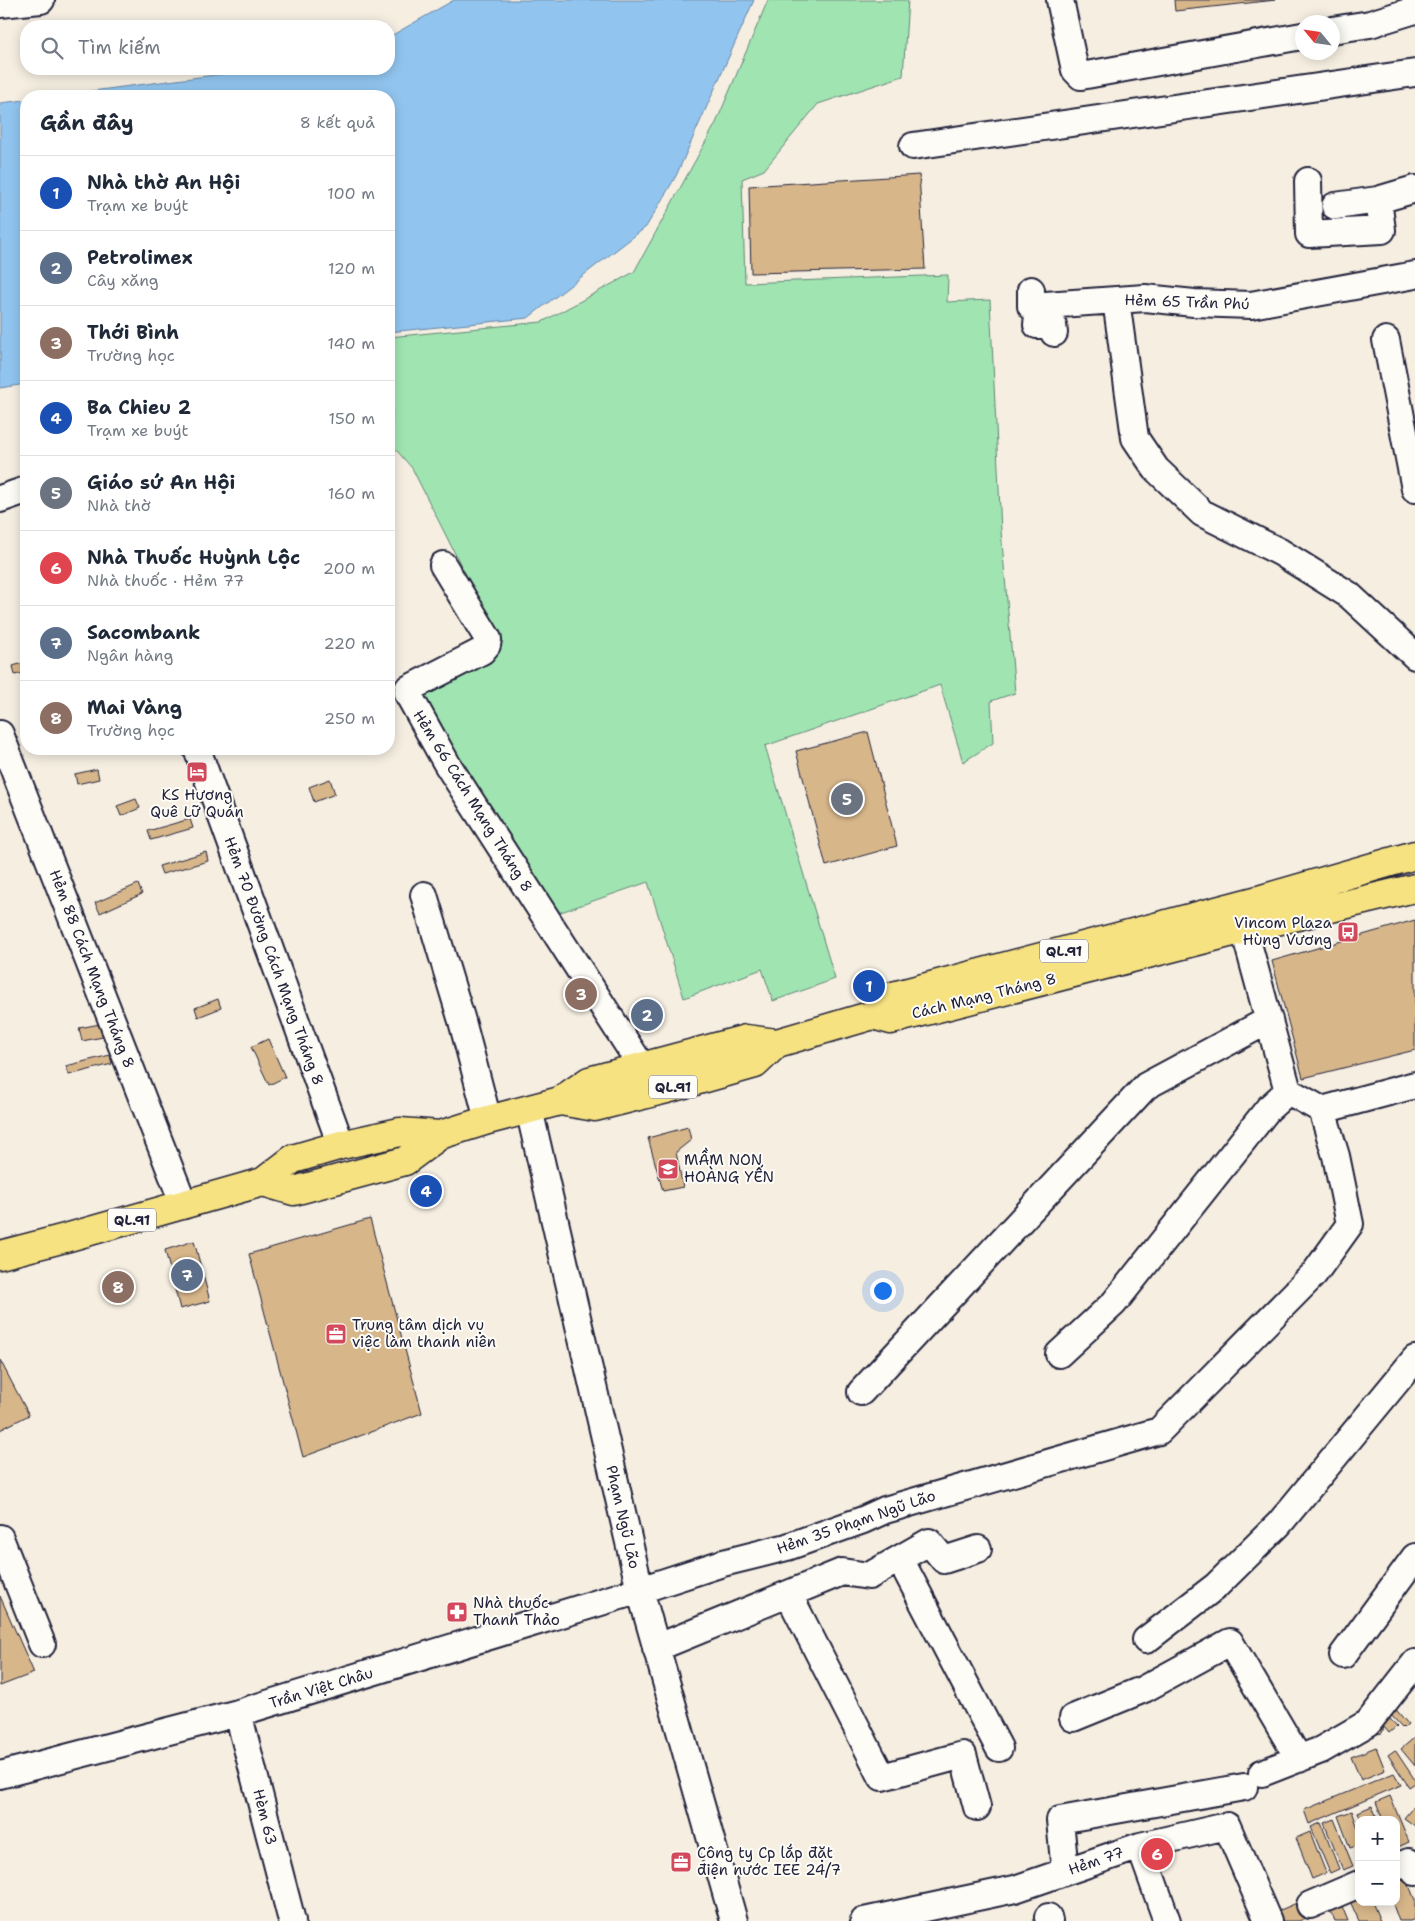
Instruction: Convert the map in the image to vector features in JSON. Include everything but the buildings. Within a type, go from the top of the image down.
[{"type":"highway","name":"Cách Mạng Tháng 8","points":[[874,1015],[889,997],[1262,899],[1415,855]]},
{"type":"highway","name":"Cách Mạng Tháng 8","points":[[264,1182],[294,1191],[404,1161],[440,1135],[560,1101],[589,1081],[746,1039],[777,1043],[874,1015],[891,1020],[1244,929],[1415,888]]},
{"type":"highway","name":"Cách Mạng Tháng 8","points":[[560,1101],[595,1107],[663,1090],[755,1064],[777,1043]]},
{"type":"highway","name":"Cách Mạng Tháng 8","points":[[0,1255],[264,1182],[293,1159],[341,1145],[400,1132],[440,1135]]},
{"type":"street","points":[[0,4],[41,0]]},
{"type":"street","points":[[1060,0],[1075,70],[1081,76],[1295,37]]},
{"type":"street","points":[[1340,29],[1370,24],[1415,10]]},
{"type":"street","points":[[913,146],[1415,73]]},
{"type":"street","points":[[1308,181],[1309,234],[1382,230],[1378,200]]},
{"type":"street","points":[[1335,206],[1378,200],[1415,189]]},
{"type":"street","name":"Hẻm 65 Trần Phú","points":[[1054,333],[1053,325],[1037,325],[1035,298],[1116,300],[1145,298],[1194,303],[1251,304],[1415,275]]},
{"type":"street","points":[[1116,300],[1135,438],[1156,469],[1202,513],[1280,552],[1350,595],[1415,656]]},
{"type":"street","points":[[1386,340],[1415,489]]},
{"type":"street","points":[[0,499],[20,492]]},
{"type":"street","name":"Hẻm 66 Cách Mạng Tháng 8","points":[[443,565],[488,639],[487,644],[482,650],[408,689],[408,694],[447,764],[642,1067]]},
{"type":"street","name":"Hẻm 88 Cách Mạng Tháng 8","points":[[1,738],[184,1205]]},
{"type":"street","name":"Hẻm 70 Đường Cách Mạng Tháng 8","points":[[199,755],[341,1145]]},
{"type":"street","points":[[424,895],[462,1021],[488,1120]]},
{"type":"street","points":[[1244,929],[1288,1091],[1322,1110],[1415,1085]]},
{"type":"street","points":[[861,1392],[1146,1086],[1269,1020]]},
{"type":"street","points":[[1059,1354],[1114,1303],[1268,1109],[1288,1091]]},
{"type":"street","name":"Phạm Ngũ Lão","points":[[530,1109],[640,1590],[734,1921]]},
{"type":"street","name":"Hẻm 35 Phạm Ngũ Lão","points":[[640,1590],[723,1563],[787,1547],[863,1520],[885,1510],[1159,1431],[1314,1274],[1350,1224],[1336,1156],[1322,1110]]},
{"type":"street","points":[[1146,1640],[1216,1586],[1279,1524],[1415,1360]]},
{"type":"street","points":[[0,1538],[42,1644]]},
{"type":"street","points":[[656,1648],[842,1572],[869,1576],[929,1542],[944,1560],[978,1549]]},
{"type":"street","points":[[1343,1655],[1415,1557]]},
{"type":"street","points":[[900,1559],[1000,1748]]},
{"type":"street","name":"Trần Việt Châu","points":[[0,1775],[238,1713],[640,1590]]},
{"type":"street","points":[[789,1595],[882,1777],[963,1755],[977,1807]]},
{"type":"street","points":[[1073,1718],[1144,1688],[1230,1642],[1299,1759]]},
{"type":"street","points":[[1065,1872],[1060,1820],[1253,1780],[1321,1750],[1368,1723],[1415,1663]]},
{"type":"street","name":"Hèm 63","points":[[238,1713],[292,1921]]},
{"type":"street","name":"Hẻm 77","points":[[864,1921],[1016,1889],[1140,1846],[1228,1826],[1268,1921]]},
{"type":"street","points":[[1140,1846],[1167,1921]]},
{"type":"street","points":[[1400,1865],[1409,1862],[1415,1872]]},
{"type":"street","points":[[1310,1905],[1355,1886]]},
{"type":"green space","points":[[768,0],[908,0],[903,76],[818,104],[764,170],[742,179],[745,283],[948,275],[947,302],[990,300],[1001,531],[1015,693],[991,701],[993,743],[963,762],[940,685],[765,746],[835,979],[773,1001],[762,969],[684,998],[648,882],[555,914],[419,694],[500,643],[412,468],[395,449],[395,336],[542,322],[634,272],[716,123]]},
{"type":"water","points":[[454,0],[754,0],[676,176],[646,227],[528,318],[395,331],[395,90],[100,90],[214,75],[395,75],[395,34]]},
{"type":"water","points":[[20,101],[20,385],[0,388],[0,103]]},
{"type":"place","name":"KS Hương Quê Lữ Quán","points":[[197,772]]},
{"type":"place","name":"Giáo sứ An Hội","points":[[847,799]]},
{"type":"place","name":"Vincom Plaza Hùng Vương","points":[[1348,932]]},
{"type":"place","name":"Nhà thờ An Hội","points":[[869,986]]},
{"type":"place","name":"Thới Bình","points":[[581,994]]},
{"type":"place","name":"Petrolimex","points":[[647,1015]]},
{"type":"place","name":"MẦM NON HOÀNG YẾN","points":[[668,1169]]},
{"type":"place","name":"Ba Chieu 2","points":[[426,1191]]},
{"type":"place","name":"Sacombank","points":[[187,1275]]},
{"type":"place","name":"Mai Vàng","points":[[118,1287]]},
{"type":"place","name":"Trung tâm dịch vụ việc làm thanh niên","points":[[336,1334]]},
{"type":"place","name":"Nhà thuốc Thanh Thảo","points":[[457,1612]]},
{"type":"place","name":"Nhà Thuốc Huỳnh Lộc","points":[[1157,1854]]},
{"type":"place","name":"Công ty Cp lắp đặt điện nước IEE 24/7","points":[[681,1862]]}]
